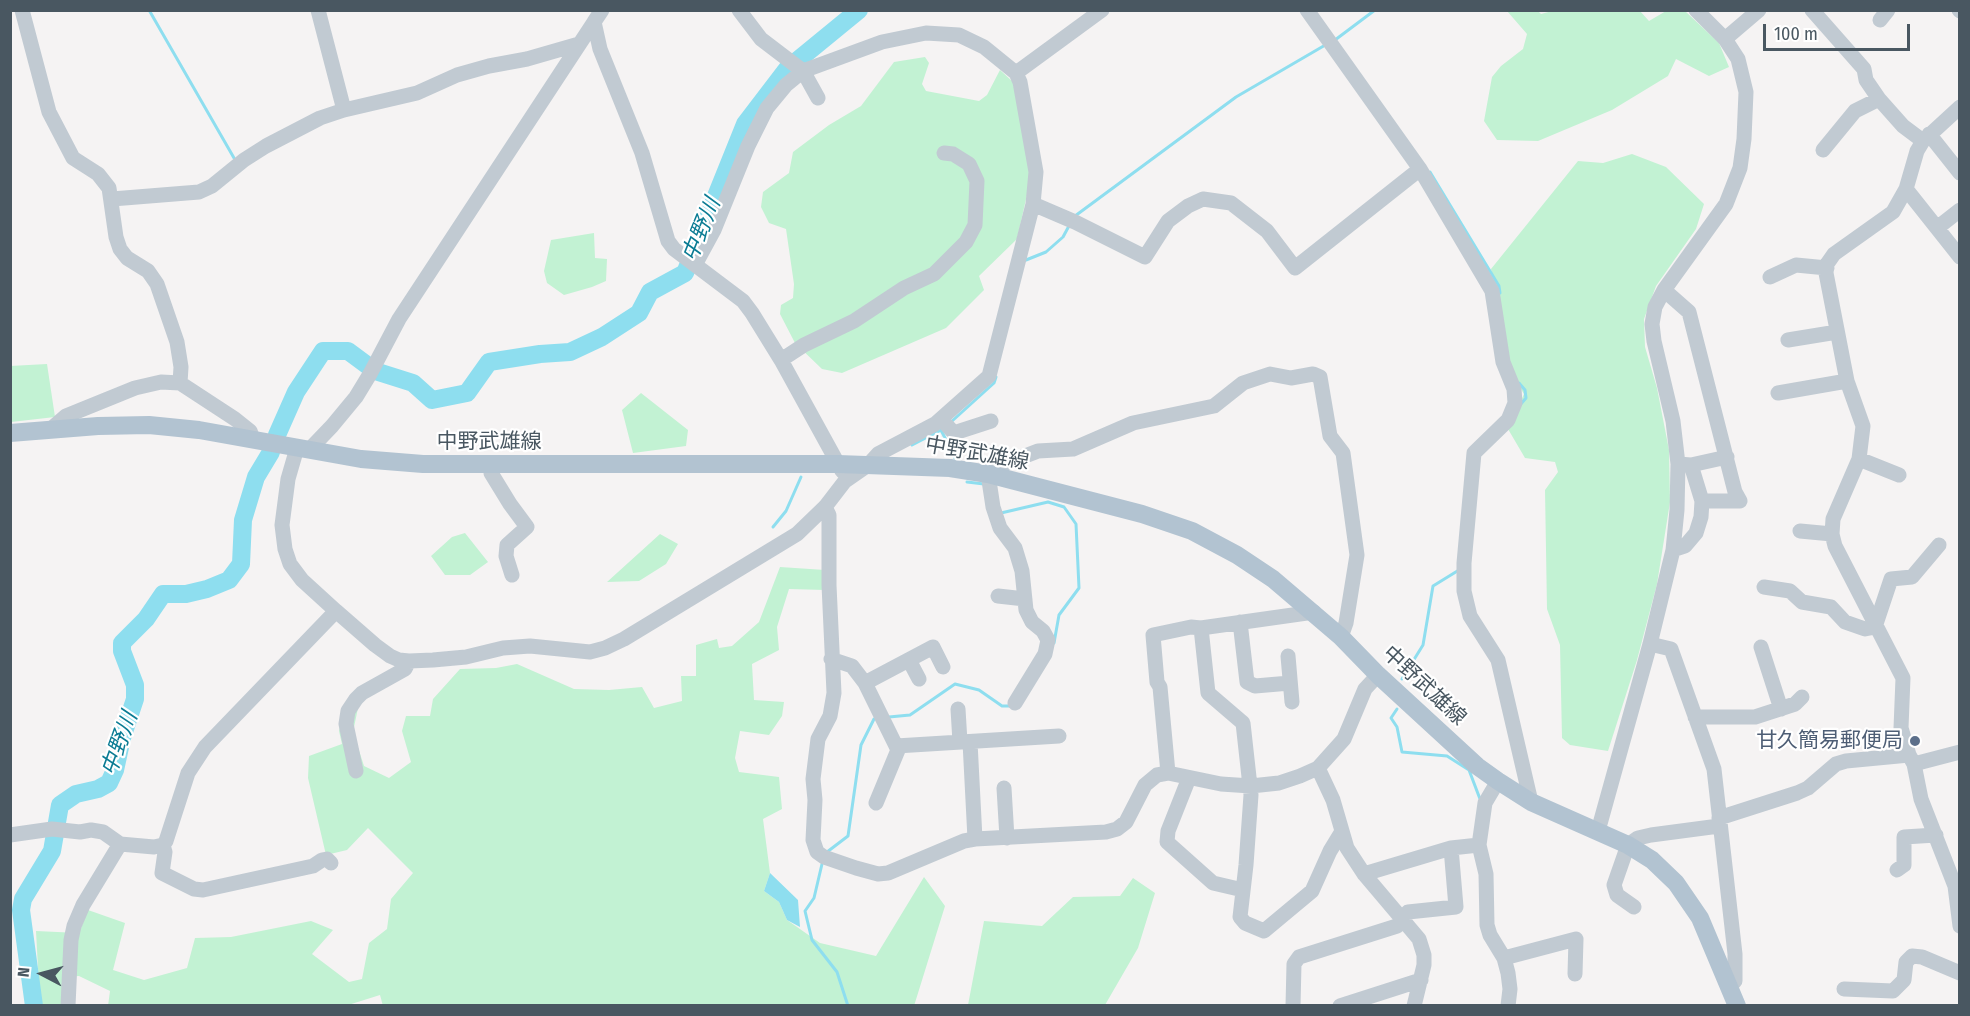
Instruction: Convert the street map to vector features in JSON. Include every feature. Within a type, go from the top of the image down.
[{"type":"main road","name":"中野武雄線","points":[[10,433],[98,426],[149,425],[199,430],[361,459],[423,464],[838,464],[873,459],[988,474],[1142,514],[1192,531],[1273,579],[1314,612],[1378,675],[1478,766],[1498,781],[1531,802],[1628,845],[1652,860],[1676,883],[1700,918],[1737,1005]]},
{"type":"street","points":[[22,10],[49,112],[74,158],[98,174],[109,188],[116,237],[120,249],[127,258],[148,271],[157,284],[177,342],[181,367],[180,383]]},
{"type":"street","points":[[318,10],[344,110]]},
{"type":"street","points":[[739,10],[761,39],[803,71],[818,98]]},
{"type":"street","points":[[1016,74],[1102,10]]},
{"type":"street","points":[[1307,10],[1420,169],[1492,291],[1503,362],[1514,389],[1515,403],[1508,420],[1474,458],[1464,563],[1464,591],[1470,616],[1498,660],[1531,802]]},
{"type":"street","points":[[1673,550],[1685,546],[1696,533],[1701,517],[1702,501],[1685,464],[1654,341],[1652,324],[1655,307],[1664,290],[1726,204],[1740,168],[1744,139],[1746,92],[1737,59],[1725,39],[1696,10]]},
{"type":"street","points":[[1725,39],[1760,10]]},
{"type":"street","points":[[1812,10],[1864,69],[1866,80],[1903,126],[1926,137],[1959,173]]},
{"type":"street","points":[[598,16],[399,319],[373,369],[350,404],[303,449],[288,478],[282,525],[285,549],[290,564],[302,580],[382,651],[399,660],[466,657],[503,648],[530,646],[590,652],[624,639],[797,534],[825,507],[845,481],[873,459],[935,424],[945,423],[989,376],[1033,204],[1036,172],[1020,82],[1016,74],[984,47],[959,35],[926,33],[882,42],[803,71],[786,85],[767,108],[748,146],[714,230],[689,261]]},
{"type":"street","points":[[598,16],[600,49],[642,153],[668,242],[689,261],[743,301],[781,360],[843,472],[845,481]]},
{"type":"street","points":[[112,199],[199,192],[212,186],[244,160],[266,146],[320,118],[417,93],[457,75],[579,44]]},
{"type":"street","points":[[1823,150],[1855,111],[1879,99]]},
{"type":"street","points":[[1959,107],[1926,137],[1917,151],[1906,189],[1893,212],[1834,254],[1827,264],[1847,381],[1863,426],[1859,459],[1833,519],[1832,534],[1835,546],[1875,627],[1904,678],[1901,728],[1912,760],[1921,799],[1955,886],[1959,926]]},
{"type":"street","points":[[781,360],[804,345],[854,321],[904,288],[934,274],[966,242],[975,225],[977,181],[969,164],[953,154],[944,153]]},
{"type":"street","points":[[1033,204],[1145,257],[1168,221],[1188,206],[1203,199],[1231,203],[1267,231],[1295,268],[1420,169]]},
{"type":"street","points":[[1906,189],[1959,256]]},
{"type":"street","points":[[1937,228],[1959,210]]},
{"type":"street","points":[[1770,277],[1796,265],[1827,268]]},
{"type":"street","points":[[1664,290],[1689,312],[1726,457],[1740,501],[1702,501]]},
{"type":"street","points":[[1788,340],[1838,332]]},
{"type":"street","points":[[1015,703],[1045,654],[1048,640],[1043,631],[1032,622],[1026,609],[1022,571],[1015,548],[1000,528],[993,507],[988,474],[1007,463],[1038,451],[1073,449],[1133,423],[1214,406],[1244,383],[1270,374],[1291,378],[1312,374],[1320,377],[1330,436],[1343,453],[1357,555],[1346,623],[1341,637]]},
{"type":"street","points":[[1778,393],[1847,381]]},
{"type":"street","points":[[51,429],[66,416],[135,388],[161,382],[180,383],[235,419],[250,431],[253,439]]},
{"type":"street","points":[[945,423],[954,433],[991,421]]},
{"type":"street","points":[[1685,464],[1726,457]]},
{"type":"street","points":[[1859,459],[1899,475]]},
{"type":"street","points":[[1598,831],[1650,644],[1673,550],[1685,464]]},
{"type":"street","points":[[491,465],[491,473],[527,527],[507,545],[506,556],[512,576]]},
{"type":"street","points":[[825,507],[829,515],[831,659],[834,693],[830,716],[818,739],[813,779],[815,800],[813,840],[817,852],[824,858],[878,874],[888,873],[964,841],[1106,832],[1117,829],[1126,822],[1145,784],[1157,775],[1168,773],[1221,784],[1251,786],[1279,783],[1300,777],[1318,768],[1344,739],[1365,689],[1378,675]]},
{"type":"street","points":[[1800,531],[1832,534]]},
{"type":"street","points":[[1875,627],[1891,579],[1912,577],[1939,545]]},
{"type":"street","points":[[1764,587],[1790,591],[1802,602],[1831,607],[1845,622],[1865,629],[1875,627]]},
{"type":"street","points":[[998,596],[1025,599]]},
{"type":"street","points":[[10,836],[56,829],[80,832],[91,830],[103,832],[120,844],[154,847],[163,844],[166,841],[188,773],[205,747],[336,611]]},
{"type":"street","points":[[1168,773],[1160,687],[1156,682],[1153,635],[1191,627],[1201,628],[1314,612]]},
{"type":"street","points":[[1240,622],[1247,682],[1255,686],[1290,683]]},
{"type":"street","points":[[1201,628],[1208,693],[1243,723],[1251,786],[1240,917],[1245,923],[1264,931],[1312,891],[1341,833]]},
{"type":"street","points":[[1650,644],[1671,649],[1714,769],[1735,954],[1735,981],[1729,987]]},
{"type":"street","points":[[865,683],[933,647],[943,667]]},
{"type":"street","points":[[1761,648],[1781,709]]},
{"type":"street","points":[[1287,656],[1292,702]]},
{"type":"street","points":[[831,659],[852,666],[865,683],[898,750],[876,803]]},
{"type":"street","points":[[909,660],[919,679]]},
{"type":"street","points":[[356,771],[346,724],[348,711],[362,693],[405,669],[409,661]]},
{"type":"street","points":[[1695,717],[1755,717],[1795,704],[1802,697]]},
{"type":"street","points":[[958,710],[965,742],[975,839]]},
{"type":"street","points":[[896,746],[1059,736]]},
{"type":"street","points":[[1634,907],[1617,894],[1614,885],[1628,845],[1638,838],[1719,822],[1808,788],[1836,764],[1846,761],[1912,760],[1959,752]]},
{"type":"street","points":[[1318,768],[1333,800],[1347,848],[1364,874],[1419,939],[1424,955],[1421,980],[1414,1005]]},
{"type":"street","points":[[1189,778],[1168,831],[1167,842],[1213,883],[1243,890]]},
{"type":"street","points":[[1498,781],[1485,803],[1479,845],[1486,874],[1487,925],[1503,958],[1509,981],[1508,1005]]},
{"type":"street","points":[[1004,788],[1007,838]]},
{"type":"street","points":[[1897,870],[1904,865],[1904,837],[1936,835]]},
{"type":"street","points":[[68,1005],[71,940],[74,926],[83,905],[120,844]]},
{"type":"street","points":[[163,844],[165,852],[162,873],[194,889],[203,890],[313,866],[327,859],[331,863]]},
{"type":"street","points":[[1364,874],[1451,848],[1479,845]]},
{"type":"street","points":[[1293,1005],[1294,964],[1299,957],[1397,926],[1408,912],[1456,907],[1451,848]]},
{"type":"street","points":[[1503,958],[1576,939],[1575,974]]},
{"type":"street","points":[[1844,989],[1893,991],[1904,980],[1906,962],[1912,956],[1922,957],[1959,973]]},
{"type":"street","points":[[1340,1005],[1421,980]]},
{"type":"green space","points":[[1556,10],[1640,11],[1649,21],[1666,11],[1685,11],[1719,43],[1729,67],[1709,76],[1676,59],[1668,76],[1612,110],[1538,141],[1497,140],[1484,121],[1492,77],[1501,66],[1523,49],[1527,34],[1507,11],[1538,11],[1541,14]]},
{"type":"green space","points":[[925,57],[929,63],[922,84],[926,91],[979,101],[987,95],[1000,70],[1013,82],[1031,177],[1017,239],[979,276],[984,290],[946,328],[842,373],[822,369],[795,343],[780,314],[781,305],[793,298],[794,284],[786,229],[769,223],[761,207],[763,192],[789,173],[793,152],[829,125],[861,106],[894,62]]},
{"type":"green space","points":[[1632,154],[1666,167],[1704,204],[1696,229],[1656,286],[1644,319],[1645,347],[1657,388],[1669,450],[1670,502],[1657,584],[1637,660],[1608,751],[1570,745],[1562,738],[1560,645],[1547,609],[1545,490],[1558,472],[1555,462],[1525,458],[1508,429],[1524,394],[1507,367],[1491,269],[1578,161],[1603,163]]},
{"type":"green space","points":[[594,233],[595,258],[607,259],[606,281],[564,295],[547,283],[544,271],[551,240]]},
{"type":"green space","points":[[47,364],[55,417],[11,422],[10,366]]},
{"type":"green space","points":[[641,393],[688,430],[686,446],[633,453],[622,410]]},
{"type":"green space","points":[[465,533],[488,562],[470,575],[445,575],[431,556],[452,537]]},
{"type":"green space","points":[[660,534],[678,544],[666,564],[639,581],[607,582]]},
{"type":"green space","points":[[780,567],[825,570],[825,590],[789,589],[777,627],[779,650],[752,664],[754,700],[784,702],[782,716],[769,735],[740,731],[735,758],[739,772],[779,777],[782,809],[763,819],[770,873],[764,891],[779,902],[787,920],[820,943],[876,956],[924,877],[945,906],[914,1006],[383,1006],[380,995],[345,1006],[108,1006],[110,991],[79,976],[62,977],[63,1005],[40,1005],[36,931],[79,933],[88,910],[125,923],[113,970],[144,980],[187,968],[195,938],[231,937],[311,921],[333,930],[312,954],[349,982],[362,979],[369,943],[387,929],[391,899],[413,873],[368,828],[347,850],[326,855],[308,778],[309,756],[342,744],[339,731],[344,708],[358,708],[353,732],[364,766],[389,778],[411,762],[402,731],[406,716],[430,716],[433,699],[460,669],[496,668],[517,664],[574,689],[609,690],[642,687],[654,708],[682,701],[681,676],[696,676],[696,645],[717,639],[719,648],[732,646],[759,622]]},
{"type":"green space","points":[[1133,878],[1155,893],[1138,948],[1105,1005],[968,1005],[984,921],[1042,926],[1073,897],[1120,896]]},
{"type":"water","points":[[770,873],[798,900],[800,927],[787,920],[779,902],[764,891]]},
{"type":"waterway","points":[[149,10],[234,158]]},
{"type":"waterway","name":"中野川","points":[[277,435],[296,392],[323,351],[348,351],[375,371],[413,383],[432,400],[467,393],[489,362],[570,352],[602,337],[639,313],[650,292],[685,273],[745,124],[787,69],[859,10]]},
{"type":"waterway","points":[[1335,40],[1375,10]]},
{"type":"waterway","points":[[1075,216],[1236,97],[1327,44]]},
{"type":"waterway","points":[[1430,172],[1499,286],[1500,293]]},
{"type":"waterway","points":[[1026,260],[1046,252],[1063,237],[1070,224]]},
{"type":"waterway","points":[[951,422],[994,383],[996,377]]},
{"type":"waterway","points":[[1519,383],[1525,390],[1526,398],[1520,405]]},
{"type":"waterway","points":[[912,445],[943,429]]},
{"type":"waterway","points":[[941,430],[955,458]]},
{"type":"waterway","name":"中野川","points":[[34,1006],[21,910],[23,899],[52,851],[60,805],[76,794],[98,789],[109,783],[115,770],[122,738],[135,699],[135,685],[122,651],[122,643],[146,619],[163,594],[186,594],[229,580],[241,564],[243,520],[256,477],[271,452]]},
{"type":"waterway","points":[[773,527],[786,511],[801,477]]},
{"type":"waterway","points":[[967,482],[984,484]]},
{"type":"waterway","points":[[1001,513],[1048,502],[1064,507],[1076,524],[1079,588],[1059,615],[1054,643]]},
{"type":"waterway","points":[[1402,679],[1423,645],[1433,586],[1459,570]]},
{"type":"waterway","points":[[889,717],[910,715],[955,684],[979,690],[1002,706],[1010,706]]},
{"type":"waterway","points":[[1397,709],[1391,718],[1397,727],[1402,752],[1447,756],[1469,770],[1480,799]]},
{"type":"waterway","points":[[827,852],[848,836],[861,745],[874,719]]},
{"type":"waterway","points":[[822,864],[814,898],[805,911],[812,940],[837,972],[848,1006]]},
{"type":"place","name":"甘久簡易郵便局","points":[[1915,741]]}]
